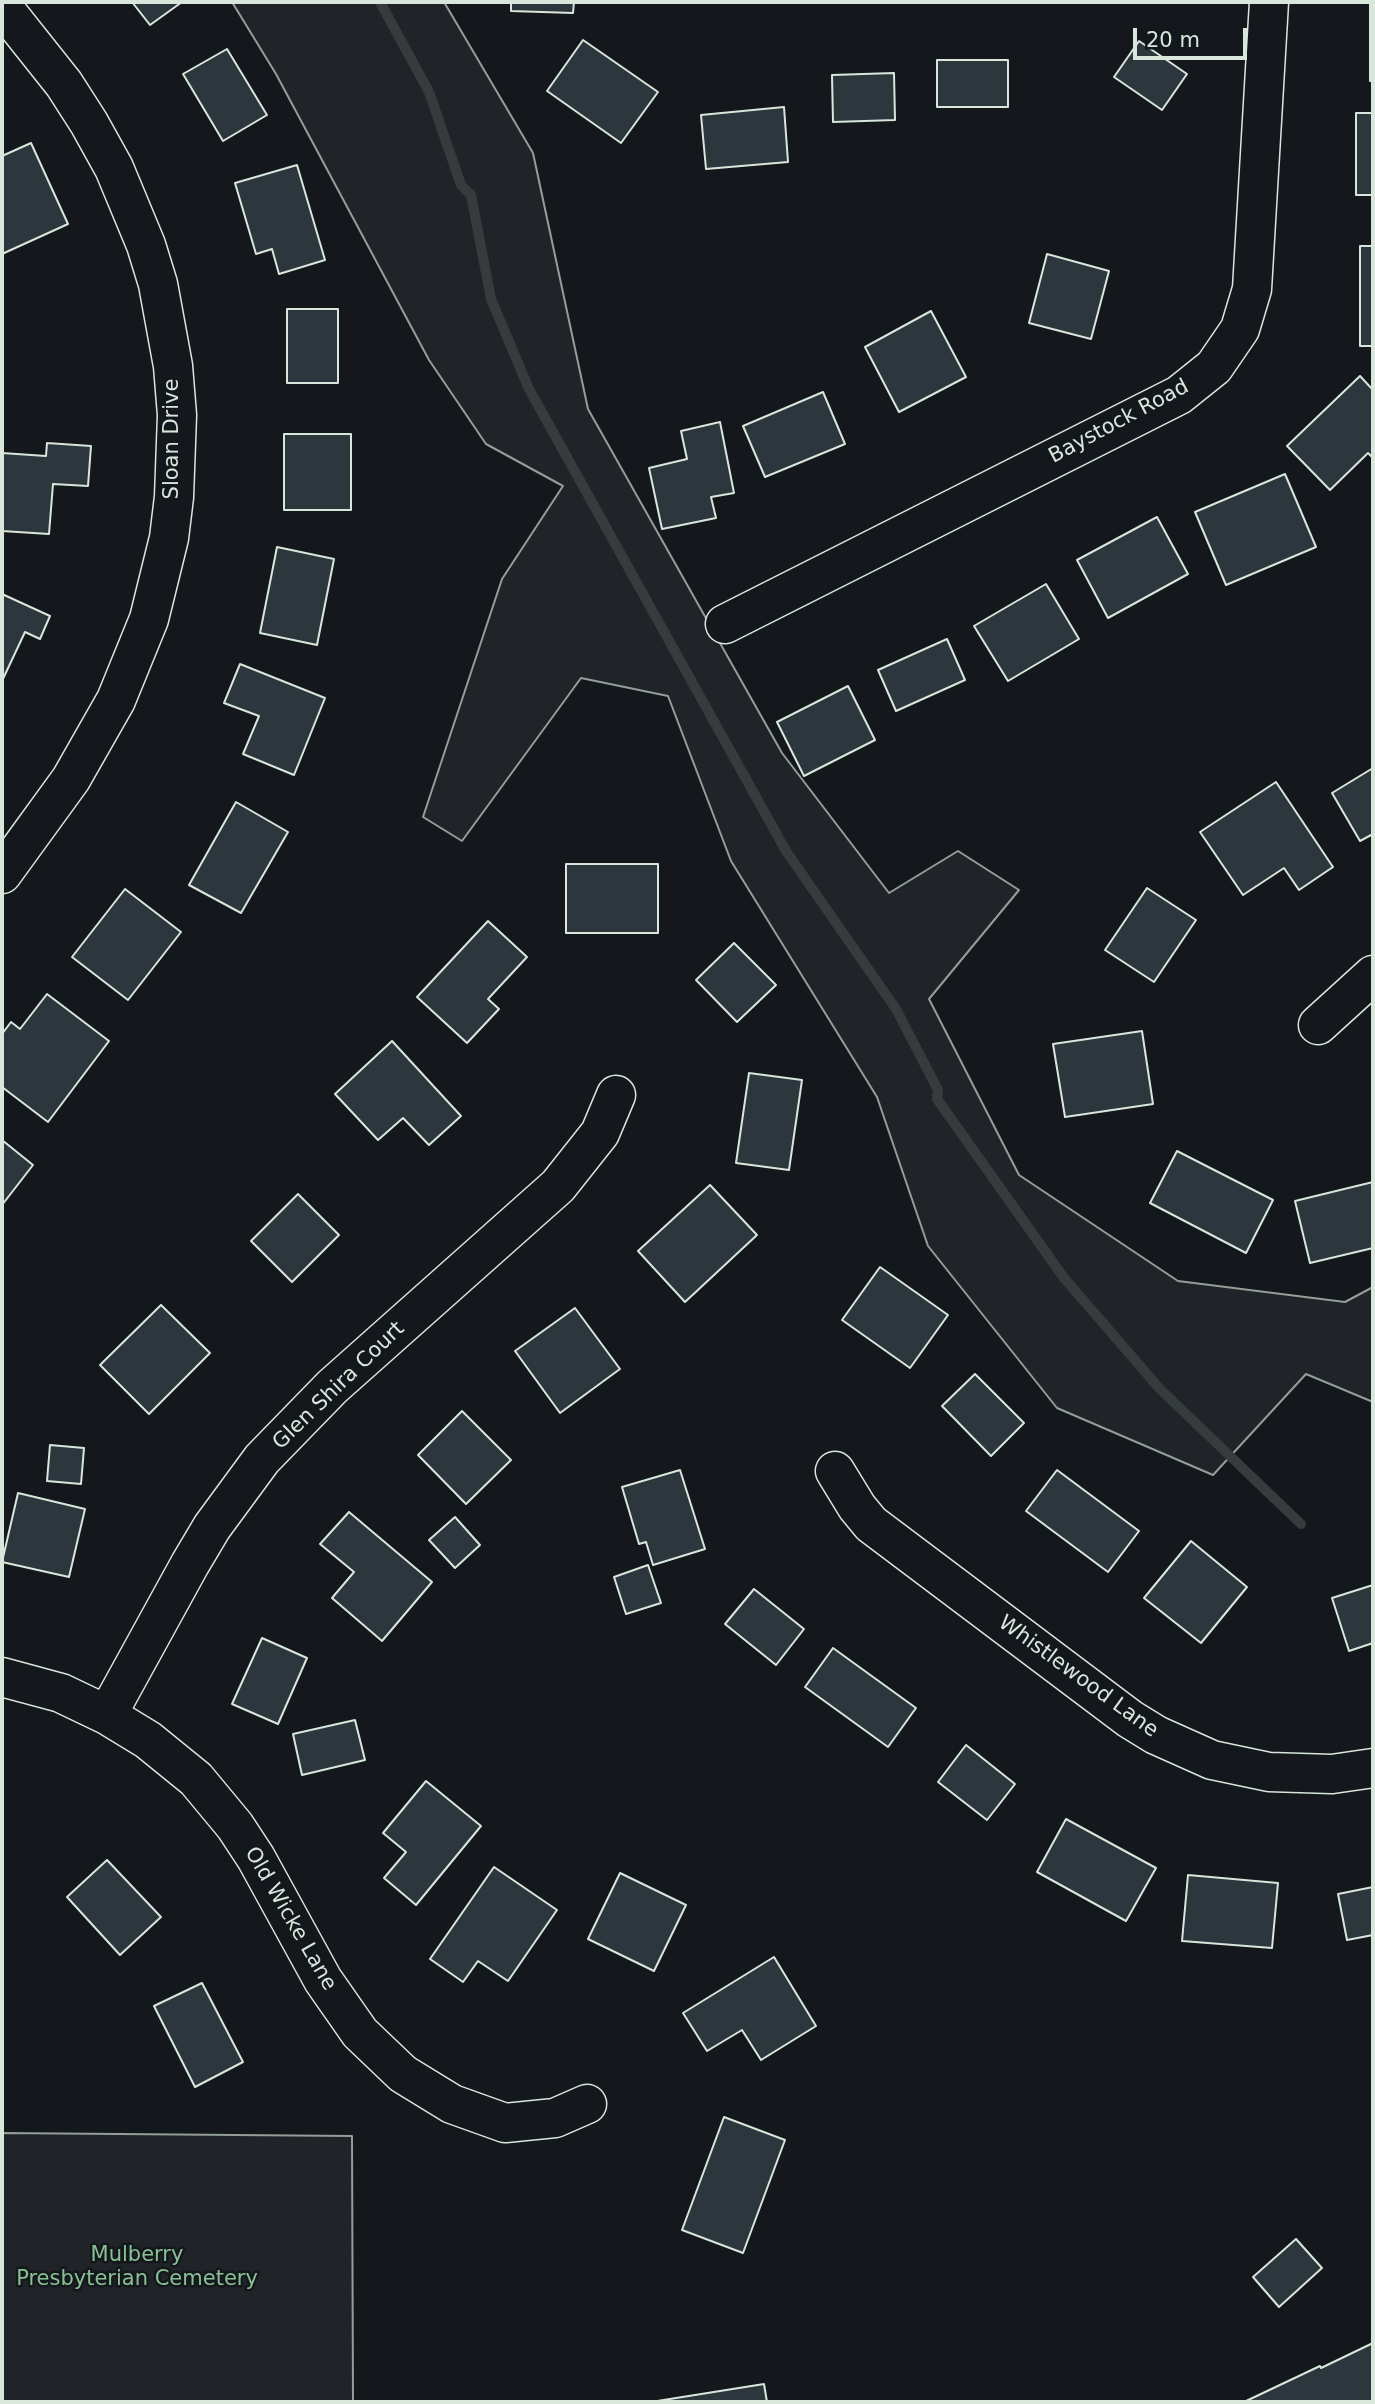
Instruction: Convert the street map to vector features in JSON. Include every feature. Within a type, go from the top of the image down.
[{"type":"street","name":"Baystock Road","points":[[725,624],[1179,395],[1214,367],[1240,329],[1252,289],[1269,2]]},
{"type":"street","name":"Sloan Drive","points":[[2,874],[71,779],[116,700],[149,619],[169,538],[174,497],[177,415],[173,366],[158,284],[146,245],[114,169],[64,84],[4,11]]},
{"type":"street","points":[[1318,1025],[1373,975]]},
{"type":"street","name":"Glen Shira Court","points":[[107,1715],[212,1527],[262,1459],[332,1387],[558,1186],[600,1133],[616,1095]]},
{"type":"street","name":"Whistlewood Lane","points":[[835,1471],[871,1524],[1130,1719],[1156,1735],[1212,1760],[1269,1772],[1332,1774],[1373,1768]]},
{"type":"street","name":"Old Wicke Lane","points":[[2,1677],[61,1693],[107,1715],[148,1740],[196,1779],[236,1826],[323,1980],[360,2033],[403,2074],[452,2104],[505,2123],[555,2118],[587,2104]]},
{"type":"green space","points":[[232,2],[444,2],[533,153],[588,409],[782,753],[889,893],[958,851],[1019,890],[929,999],[1019,1175],[1178,1281],[1345,1302],[1373,1287],[1373,1402],[1306,1374],[1213,1475],[1057,1408],[928,1246],[877,1097],[731,861],[668,696],[581,678],[462,841],[423,817],[502,579],[563,486],[486,444],[429,360],[276,74]]},
{"type":"green space","name":"Mulberry Presbyterian Cemetery","points":[[2,2133],[352,2136],[353,2402],[2,2402]]},
{"type":"building","points":[[132,2],[182,2],[150,25]]},
{"type":"building","points":[[511,2],[574,2],[573,13],[511,11]]},
{"type":"building","points":[[1370,2],[1373,2],[1373,81],[1370,81]]},
{"type":"building","points":[[583,40],[658,92],[621,143],[547,91]]},
{"type":"building","points":[[1139,41],[1187,74],[1162,110],[1114,77]]},
{"type":"building","points":[[227,49],[267,115],[223,141],[183,74]]},
{"type":"building","points":[[937,60],[1008,60],[1008,107],[937,107]]},
{"type":"building","points":[[894,73],[895,120],[833,122],[832,75]]},
{"type":"building","points":[[784,107],[788,162],[706,169],[701,115]]},
{"type":"building","points":[[1356,113],[1373,113],[1373,195],[1356,195]]},
{"type":"building","points":[[31,143],[68,224],[2,254],[2,156]]},
{"type":"building","points":[[297,165],[325,260],[279,274],[272,249],[256,254],[235,183]]},
{"type":"building","points":[[1360,246],[1373,246],[1373,346],[1360,346]]},
{"type":"building","points":[[1047,254],[1109,271],[1091,339],[1029,323]]},
{"type":"building","points":[[287,309],[338,309],[338,383],[287,383]]},
{"type":"building","points":[[931,311],[966,377],[899,412],[865,347]]},
{"type":"building","points":[[1360,376],[1373,390],[1373,458],[1368,453],[1330,490],[1287,446]]},
{"type":"building","points":[[823,392],[845,444],[765,477],[743,426]]},
{"type":"building","points":[[720,422],[734,493],[711,497],[716,518],[662,529],[649,468],[687,459],[681,431]]},
{"type":"building","points":[[284,434],[351,434],[351,510],[284,510]]},
{"type":"building","points":[[47,443],[91,446],[88,486],[53,484],[49,534],[2,531],[2,453],[46,456]]},
{"type":"building","points":[[1285,474],[1316,547],[1226,585],[1195,512]]},
{"type":"building","points":[[1157,517],[1188,574],[1108,618],[1077,560]]},
{"type":"building","points":[[277,547],[334,559],[317,645],[260,633]]},
{"type":"building","points":[[1046,584],[1079,639],[1008,681],[974,626]]},
{"type":"building","points":[[2,594],[50,616],[40,639],[25,632],[2,681]]},
{"type":"building","points":[[947,639],[965,680],[896,711],[878,670]]},
{"type":"building","points":[[240,664],[325,698],[294,775],[243,754],[259,716],[224,703]]},
{"type":"building","points":[[848,686],[875,740],[804,776],[777,722]]},
{"type":"building","points":[[1373,768],[1373,834],[1360,841],[1332,793]]},
{"type":"building","points":[[1276,782],[1333,867],[1299,890],[1284,868],[1243,895],[1200,832]]},
{"type":"building","points":[[236,802],[288,832],[241,913],[189,885]]},
{"type":"building","points":[[566,864],[658,864],[658,933],[566,933]]},
{"type":"building","points":[[1147,888],[1196,920],[1154,982],[1105,950]]},
{"type":"building","points":[[125,889],[181,932],[128,1000],[72,957]]},
{"type":"building","points":[[488,921],[527,957],[488,999],[499,1009],[467,1043],[417,997]]},
{"type":"building","points":[[734,943],[776,985],[737,1022],[696,980]]},
{"type":"building","points":[[47,994],[109,1041],[48,1122],[2,1087],[2,1034],[11,1022],[20,1029]]},
{"type":"building","points":[[1142,1031],[1153,1104],[1065,1117],[1053,1044]]},
{"type":"building","points":[[392,1041],[461,1116],[429,1145],[403,1118],[378,1140],[335,1094]]},
{"type":"building","points":[[749,1073],[802,1080],[789,1170],[736,1163]]},
{"type":"building","points":[[2,1140],[33,1165],[2,1205]]},
{"type":"building","points":[[1177,1151],[1273,1200],[1246,1253],[1150,1203]]},
{"type":"building","points":[[1373,1182],[1373,1248],[1310,1263],[1295,1201]]},
{"type":"building","points":[[710,1185],[757,1235],[685,1302],[638,1251]]},
{"type":"building","points":[[298,1194],[339,1235],[292,1282],[251,1241]]},
{"type":"building","points":[[880,1267],[948,1315],[910,1368],[842,1320]]},
{"type":"building","points":[[161,1305],[210,1353],[149,1414],[100,1365]]},
{"type":"building","points":[[575,1308],[620,1369],[560,1413],[515,1351]]},
{"type":"building","points":[[975,1374],[1024,1423],[991,1456],[942,1406]]},
{"type":"building","points":[[462,1411],[511,1460],[466,1504],[418,1455]]},
{"type":"building","points":[[50,1445],[84,1448],[81,1484],[47,1481]]},
{"type":"building","points":[[680,1470],[705,1549],[653,1565],[646,1542],[639,1544],[622,1487]]},
{"type":"building","points":[[1057,1470],[1139,1531],[1108,1572],[1026,1511]]},
{"type":"building","points":[[18,1493],[85,1509],[69,1577],[2,1562]]},
{"type":"building","points":[[349,1512],[432,1582],[382,1641],[332,1598],[354,1572],[320,1544]]},
{"type":"building","points":[[455,1517],[480,1545],[455,1568],[429,1540]]},
{"type":"building","points":[[1191,1541],[1247,1587],[1201,1643],[1144,1598]]},
{"type":"building","points":[[648,1565],[661,1603],[626,1614],[614,1577]]},
{"type":"building","points":[[1373,1585],[1373,1643],[1349,1651],[1332,1598]]},
{"type":"building","points":[[754,1589],[804,1629],[776,1665],[725,1624]]},
{"type":"building","points":[[262,1638],[307,1658],[278,1724],[232,1704]]},
{"type":"building","points":[[833,1648],[916,1708],[888,1747],[805,1687]]},
{"type":"building","points":[[355,1720],[365,1760],[302,1775],[293,1734]]},
{"type":"building","points":[[966,1745],[1015,1784],[987,1820],[938,1782]]},
{"type":"building","points":[[426,1781],[481,1826],[416,1905],[384,1878],[406,1852],[383,1833]]},
{"type":"building","points":[[1066,1819],[1156,1868],[1126,1921],[1037,1872]]},
{"type":"building","points":[[107,1860],[161,1917],[120,1955],[67,1897]]},
{"type":"building","points":[[494,1867],[557,1910],[508,1981],[478,1961],[463,1982],[430,1959]]},
{"type":"building","points":[[620,1873],[686,1905],[654,1971],[588,1939]]},
{"type":"building","points":[[1188,1875],[1278,1883],[1272,1948],[1182,1941]]},
{"type":"building","points":[[1373,1887],[1373,1935],[1347,1940],[1338,1894]]},
{"type":"building","points":[[774,1957],[816,2026],[761,2060],[742,2030],[707,2051],[683,2013]]},
{"type":"building","points":[[202,1983],[243,2062],[195,2087],[154,2006]]},
{"type":"building","points":[[724,2117],[785,2140],[743,2253],[682,2230]]},
{"type":"building","points":[[1296,2239],[1322,2268],[1279,2307],[1253,2277]]},
{"type":"building","points":[[1373,2343],[1373,2402],[1244,2402],[1320,2366],[1321,2368]]},
{"type":"building","points":[[764,2384],[767,2402],[651,2402]]},
{"type":"waterway","points":[[380,2],[429,92],[461,185],[471,195],[491,299],[529,389],[786,851],[896,1009],[938,1090],[937,1099],[1064,1278],[1160,1389],[1301,1524]]}]
